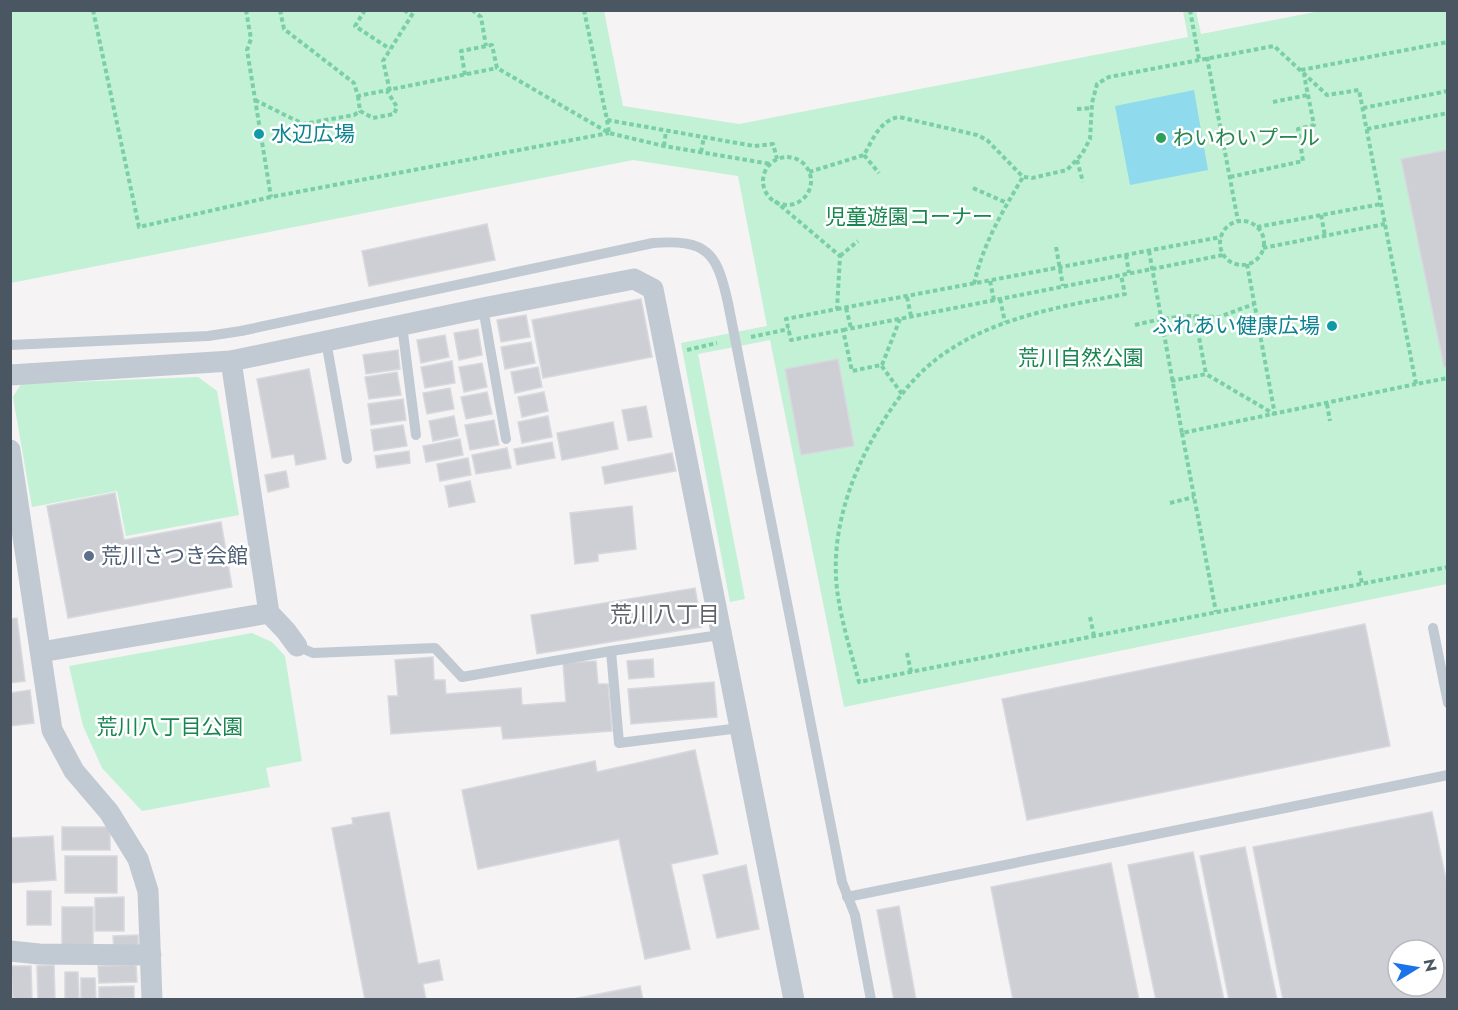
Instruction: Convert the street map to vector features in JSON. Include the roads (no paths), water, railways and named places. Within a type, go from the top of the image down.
[{"type":"street","points":[[10,375],[231,361],[634,279],[653,289],[794,999]]},
{"type":"street","points":[[231,361],[269,613],[297,646]]},
{"type":"street","points":[[10,450],[52,730],[74,771],[109,812],[138,859],[148,891],[152,999]]},
{"type":"street","points":[[41,652],[269,613]]},
{"type":"street","points":[[10,951],[39,954],[151,955]]},
{"type":"lane","points":[[10,345],[208,336],[242,331],[653,243],[689,243],[702,248],[712,256],[717,266],[728,303],[838,859],[847,897],[855,915],[871,999]]},
{"type":"lane","points":[[483,308],[506,439]]},
{"type":"lane","points":[[402,325],[416,435]]},
{"type":"lane","points":[[326,341],[347,459]]},
{"type":"lane","points":[[1433,628],[1448,703]]},
{"type":"lane","points":[[297,646],[313,653],[435,648],[462,677],[720,635]]},
{"type":"lane","points":[[611,651],[619,743],[740,728]]},
{"type":"lane","points":[[847,897],[1448,775]]},
{"type":"water","name":"わいわいプール","points":[[1194,90],[1208,170],[1130,185],[1115,106]]},
{"type":"place","name":"水辺広場","points":[[259,134]]},
{"type":"place","name":"わいわいプール","points":[[1161,138]]},
{"type":"place","name":"ふれあい健康広場","points":[[1332,326]]},
{"type":"place","name":"荒川さつき会館","points":[[89,556]]},
{"type":"district","name":"荒川八丁目","points":[[665,614]]},
{"type":"park label","name":"児童遊園コーナー","points":[[909,217]]},
{"type":"park label","name":"荒川自然公園","points":[[1081,358]]},
{"type":"park label","name":"荒川八丁目公園","points":[[170,727]]}]
